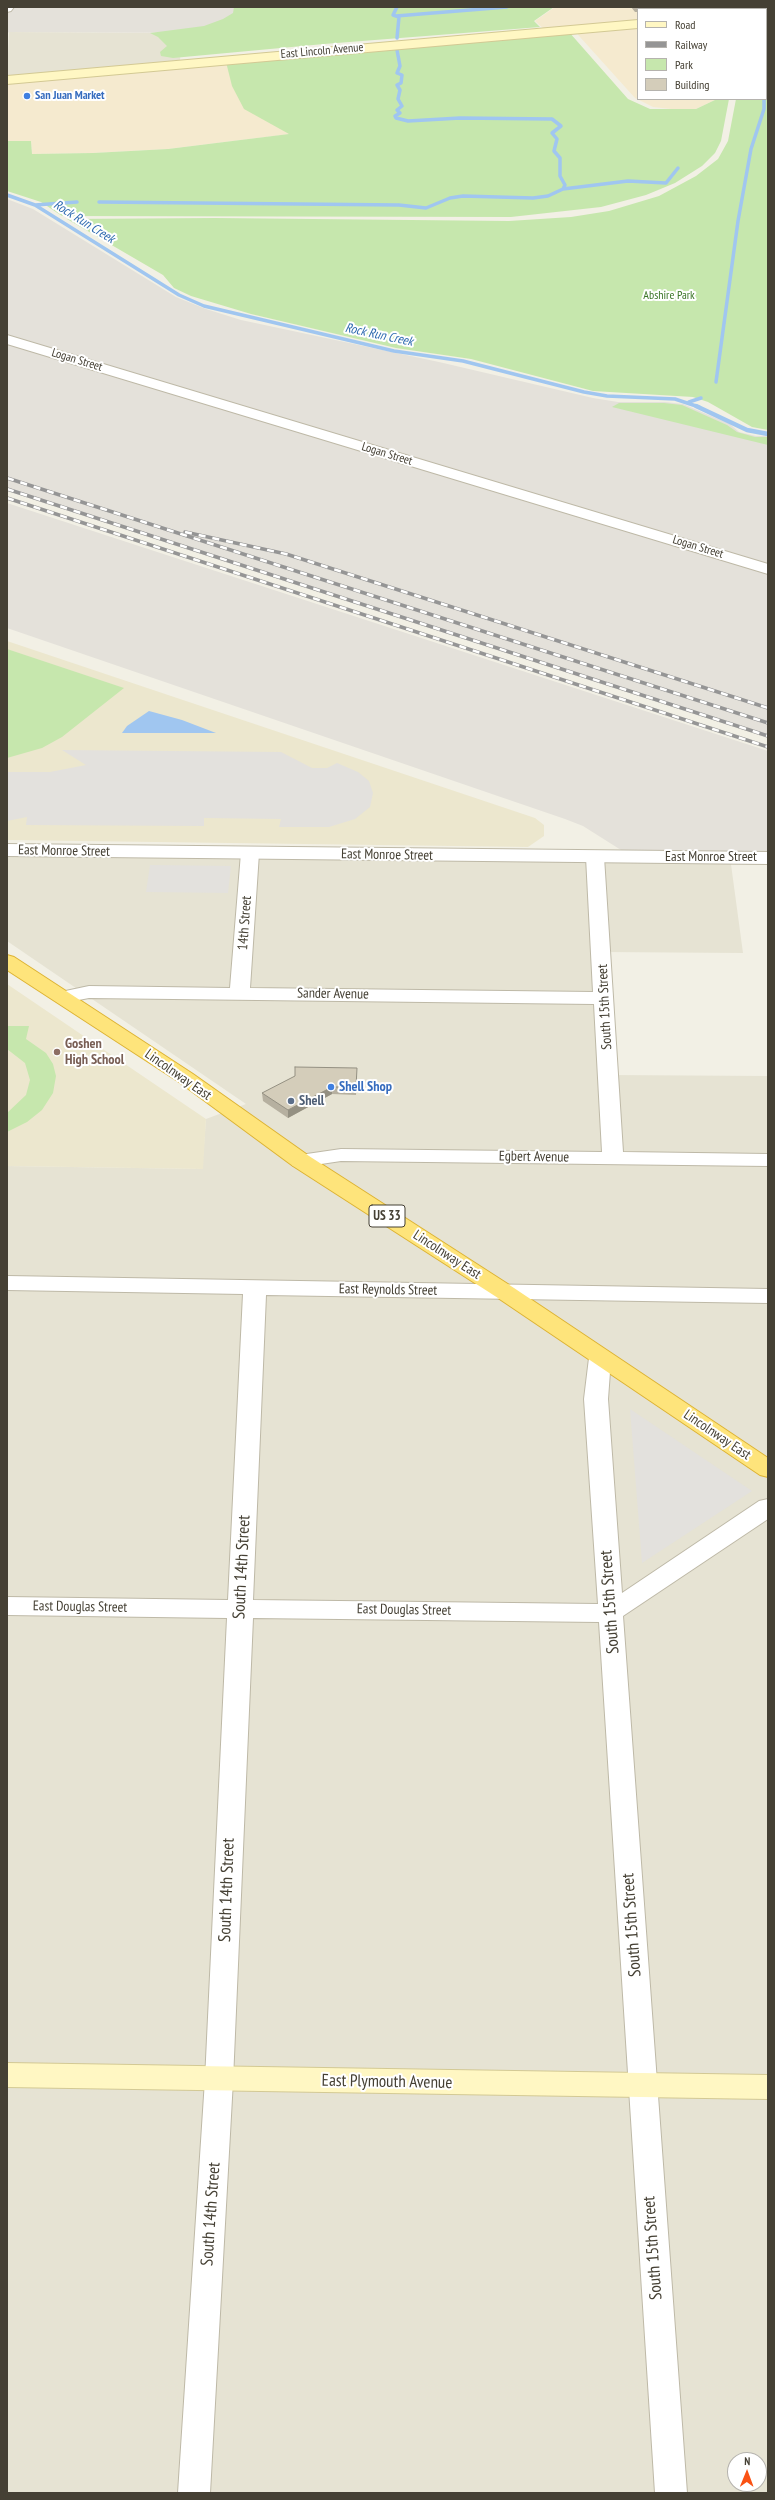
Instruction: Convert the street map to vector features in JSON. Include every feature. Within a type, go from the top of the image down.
[{"type":"highway","name":"Lincolnway East","points":[[7,961],[186,1078],[301,1161],[506,1292],[600,1358],[768,1469]]},
{"type":"main road","name":"East Lincoln Avenue","points":[[7,80],[637,24]]},
{"type":"main road","name":"East Plymouth Avenue","points":[[7,2076],[768,2087]]},
{"type":"street","name":"Logan Street","points":[[7,339],[768,569]]},
{"type":"street","name":"East Monroe Street","points":[[7,850],[768,858]]},
{"type":"street","name":"14th Street","points":[[240,993],[250,853]]},
{"type":"street","name":"South 15th Street","points":[[595,857],[613,1158]]},
{"type":"street","name":"Sander Avenue","points":[[63,997],[89,992],[604,998]]},
{"type":"street","name":"Egbert Avenue","points":[[301,1161],[341,1155],[768,1160]]},
{"type":"street","name":"East Reynolds Street","points":[[7,1284],[768,1296]]},
{"type":"street","name":"South 14th Street","points":[[194,2493],[220,2080],[240,1609],[250,1439],[255,1287]]},
{"type":"street","name":"South 15th Street","points":[[600,1358],[596,1399],[671,2493]]},
{"type":"street","points":[[610,1613],[768,1507]]},
{"type":"street","name":"East Douglas Street","points":[[7,1606],[610,1613]]},
{"type":"shaded area","points":[[7,7],[241,7],[238,33],[9,32],[7,34]]},
{"type":"shaded area","points":[[555,7],[735,7],[637,8],[637,99],[571,27],[545,30],[535,21]]},
{"type":"shaded area","points":[[9,32],[183,33],[180,60],[12,77],[7,76]]},
{"type":"shaded area","points":[[226,62],[290,134],[168,149],[93,153],[32,154],[31,141],[7,141],[7,83]]},
{"type":"shaded area","points":[[639,100],[715,100],[696,109],[680,110],[653,107]]},
{"type":"shaded area","points":[[7,199],[33,209],[176,297],[206,309],[241,320],[439,362],[593,398],[618,402],[665,402],[683,404],[730,424],[739,432],[756,436],[768,436],[768,738],[7,491]]},
{"type":"shaded area","points":[[7,503],[768,751],[768,853],[621,850],[583,826],[565,819],[7,628]]},
{"type":"shaded area","points":[[7,641],[535,818],[544,825],[544,836],[528,847],[7,840]]},
{"type":"shaded area","points":[[62,750],[281,752],[312,768],[327,768],[337,763],[358,772],[369,781],[373,793],[370,807],[355,819],[329,827],[279,827],[281,819],[204,818],[204,826],[26,825],[27,817],[7,821],[7,772],[50,772],[86,765]]},
{"type":"shaded area","points":[[7,856],[730,857],[743,953],[602,952],[609,1075],[768,1076],[768,2087],[7,2075],[7,1166],[202,1169],[206,1119],[246,1104],[7,941]]},
{"type":"shaded area","points":[[150,865],[231,866],[228,893],[146,892]]},
{"type":"shaded area","name":"Goshen High School","points":[[7,984],[206,1119],[203,1169],[7,1166]]},
{"type":"shaded area","points":[[630,1409],[752,1491],[642,1563]]},
{"type":"shaded area","points":[[7,2086],[768,2092],[768,2493],[7,2493]]},
{"type":"green space","points":[[234,7],[554,7],[534,21],[540,27],[324,44],[173,58],[161,56],[160,52],[167,46],[158,37],[150,33],[204,26],[223,19],[233,13]]},
{"type":"green space","name":"Abshire Park","points":[[767,16],[768,430],[752,427],[708,402],[693,397],[593,391],[471,359],[396,348],[251,314],[191,296],[174,288],[163,275],[67,219],[215,218],[509,221],[571,217],[609,211],[659,196],[696,176],[718,159],[728,141],[736,100],[767,100]]},
{"type":"green space","points":[[569,32],[628,99],[650,109],[696,109],[715,100],[729,100],[721,141],[715,153],[702,166],[675,183],[646,195],[601,207],[511,217],[62,216],[41,202],[7,191],[7,141],[31,141],[32,154],[93,153],[168,149],[289,134],[244,109],[232,86],[226,62]]},
{"type":"green space","points":[[619,403],[664,403],[682,405],[727,425],[737,432],[755,437],[768,437],[768,445],[612,407]]},
{"type":"green space","points":[[7,649],[124,688],[62,737],[42,748],[7,758]]},
{"type":"green space","points":[[7,1026],[29,1026],[26,1039],[46,1053],[53,1064],[56,1076],[53,1093],[42,1110],[27,1122],[7,1132],[7,1113],[26,1095],[30,1080],[25,1063],[7,1049]]},
{"type":"water","points":[[149,711],[182,720],[216,733],[122,733],[127,726]]},
{"type":"building","points":[[295,1067],[357,1068],[356,1087],[332,1087],[288,1110],[262,1093],[295,1076]]},
{"type":"waterway","points":[[396,16],[393,15],[397,7]]},
{"type":"waterway","points":[[396,16],[507,7]]},
{"type":"waterway","points":[[396,16],[399,17],[397,38]]},
{"type":"waterway","points":[[397,50],[400,66],[397,73],[402,75],[401,83],[397,85],[400,90],[398,99],[402,106],[397,110],[400,113],[395,116],[396,118],[408,121],[460,118],[552,119],[561,126],[552,133],[557,139],[554,151],[560,158],[560,176],[565,185],[563,189]]},
{"type":"waterway","points":[[716,382],[738,221],[751,149],[764,109],[764,100]]},
{"type":"waterway","points":[[563,189],[628,181],[666,183],[678,168]]},
{"type":"waterway","points":[[99,202],[399,205],[426,208],[450,198],[463,196],[533,198],[548,196],[563,189]]},
{"type":"waterway","name":"Rock Run Creek","points":[[7,195],[35,205]]},
{"type":"waterway","points":[[35,205],[77,202]]},
{"type":"waterway","name":"Rock Run Creek","points":[[35,205],[179,295],[204,306],[394,351],[463,361],[584,392],[607,396],[675,399],[696,406]]},
{"type":"waterway","points":[[689,402],[701,398]]},
{"type":"waterway","name":"Rock Run Creek","points":[[696,406],[747,430],[768,434]]},
{"type":"railway","points":[[7,478],[768,723]]},
{"type":"railway","points":[[7,489],[768,736]]},
{"type":"railway","points":[[7,498],[768,747]]},
{"type":"railway","points":[[185,532],[286,554],[768,708]]},
{"type":"place","name":"San Juan Market","points":[[27,96]]},
{"type":"place","name":"Goshen High School","points":[[57,1052]]},
{"type":"place","name":"Shell Shop","points":[[331,1087]]},
{"type":"place","name":"Shell","points":[[291,1101]]}]
